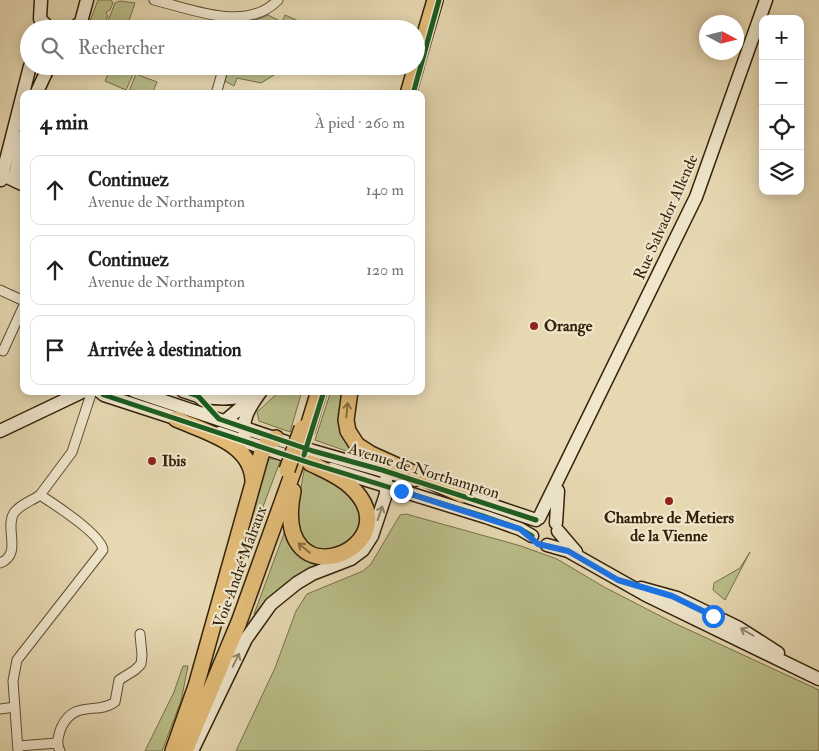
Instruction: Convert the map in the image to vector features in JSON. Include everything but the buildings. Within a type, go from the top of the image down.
[{"type":"main road","points":[[422,20],[428,0]]},
{"type":"main road","points":[[425,33],[434,0]]},
{"type":"main road","points":[[403,90],[407,75]]},
{"type":"main road","points":[[409,90],[413,75]]},
{"type":"main road","name":"Voie André Malraux","points":[[185,751],[239,622],[297,468],[312,395]]},
{"type":"main road","name":"Voie André Malraux","points":[[304,429],[318,395]]},
{"type":"main road","points":[[349,395],[346,420],[348,431],[357,445],[365,451],[462,495]]},
{"type":"main road","points":[[176,418],[228,443],[242,452],[252,469],[253,484]]},
{"type":"main road","points":[[173,751],[196,686],[264,448],[268,442],[276,438]]},
{"type":"main road","points":[[297,468],[341,478],[361,500],[366,514],[366,524],[361,539],[350,551],[335,556],[321,556],[309,552],[295,539],[290,527],[290,519],[297,468]]},
{"type":"main road","name":"Voie André Malraux","points":[[181,751],[297,468]]},
{"type":"street","points":[[41,0],[40,16],[42,20]]},
{"type":"street","points":[[154,0],[235,18],[258,12],[278,0]]},
{"type":"street","name":"Rue Salvador Allende","points":[[538,519],[696,197],[766,0]]},
{"type":"street","points":[[82,20],[88,2]]},
{"type":"street","points":[[26,90],[28,75]]},
{"type":"street","points":[[38,90],[45,75]]},
{"type":"street","points":[[217,90],[221,75]]},
{"type":"street","points":[[9,179],[20,120]]},
{"type":"street","points":[[9,179],[20,147]]},
{"type":"street","points":[[9,179],[20,187]]},
{"type":"street","points":[[0,290],[20,299]]},
{"type":"street","points":[[3,352],[20,315]]},
{"type":"street","points":[[0,431],[76,395]]},
{"type":"street","points":[[0,563],[7,559],[11,551],[11,521],[14,513],[40,495],[72,452],[91,395]]},
{"type":"street","name":"Avenue de Northampton","points":[[103,395],[264,448],[297,468],[388,486],[511,525],[532,536]]},
{"type":"street","name":"Avenue de Northampton","points":[[146,395],[276,438],[538,519]]},
{"type":"street","points":[[195,395],[225,399],[250,395]]},
{"type":"street","points":[[198,396],[222,420],[257,395]]},
{"type":"street","points":[[247,442],[244,427],[250,408],[259,395]]},
{"type":"street","name":"Rue Salvador Allende","points":[[520,515],[533,510],[543,502],[578,440]]},
{"type":"street","name":"Rue Salvador Allende","points":[[557,527],[557,493],[578,440]]},
{"type":"street","points":[[192,751],[246,639],[262,614],[297,583],[312,574],[351,560],[363,550],[372,536],[388,486],[382,470]]},
{"type":"street","points":[[40,495],[64,511],[98,540],[103,550],[19,656],[13,674],[18,749],[58,747],[62,726],[74,713],[83,708],[115,702],[120,680],[135,670],[141,662],[140,634]]},
{"type":"street","points":[[585,560],[550,518],[538,519],[531,528],[532,536],[538,544],[564,549],[646,596],[760,639],[788,659],[819,674]]},
{"type":"street","points":[[547,545],[555,540],[557,527]]},
{"type":"street","points":[[618,580],[677,598],[819,679]]},
{"type":"street","points":[[0,709],[15,707]]},
{"type":"green space","points":[[98,0],[111,0],[113,3],[110,10],[106,12],[108,16],[106,20],[90,20]]},
{"type":"green space","points":[[120,1],[135,3],[129,20],[108,20],[115,3]]},
{"type":"green space","points":[[268,15],[278,20],[256,20]]},
{"type":"green space","points":[[285,15],[296,20],[283,20]]},
{"type":"green space","points":[[108,75],[133,75],[126,90],[105,81]]},
{"type":"green space","points":[[136,75],[157,82],[154,90],[129,90]]},
{"type":"green space","points":[[227,75],[274,75],[261,83],[237,78],[234,86],[225,81]]},
{"type":"green space","points":[[276,395],[301,395],[290,432],[259,421],[257,412]]},
{"type":"green space","points":[[330,395],[342,395],[340,422],[341,432],[345,440],[360,452],[386,465],[315,440]]},
{"type":"green space","points":[[269,459],[281,459],[225,607],[256,494]]},
{"type":"green space","points":[[305,467],[342,488],[359,509],[357,531],[343,545],[334,548],[315,548],[307,544],[301,537],[298,527],[298,514]]},
{"type":"green space","points":[[406,514],[521,546],[557,559],[604,587],[674,623],[819,690],[819,751],[236,751],[275,668],[296,611],[307,594],[363,571],[371,564],[400,515]]},
{"type":"green space","points":[[285,531],[292,544],[301,553],[326,563],[305,571],[286,583],[269,597],[254,614]]},
{"type":"green space","points":[[750,552],[725,600],[713,590],[714,583],[740,568]]},
{"type":"green space","points":[[183,666],[188,666],[181,701],[162,751],[145,751],[174,692]]},
{"type":"cycle path","points":[[425,51],[439,0]]},
{"type":"cycle path","points":[[414,90],[418,75]]},
{"type":"cycle path","points":[[104,395],[310,463],[486,517],[520,529],[532,536]]},
{"type":"cycle path","points":[[195,395],[219,419],[313,451],[382,470],[536,520]]},
{"type":"cycle path","points":[[304,455],[323,395]]},
{"type":"place","name":"Orange","points":[[534,326]]},
{"type":"place","name":"Ibis","points":[[152,461]]},
{"type":"place","name":"Chambre de Metiers de la Vienne","points":[[669,501]]},
{"type":"route","points":[[401,491],[520,529],[532,536],[538,544],[568,551],[618,580],[672,596],[713,616]]}]
